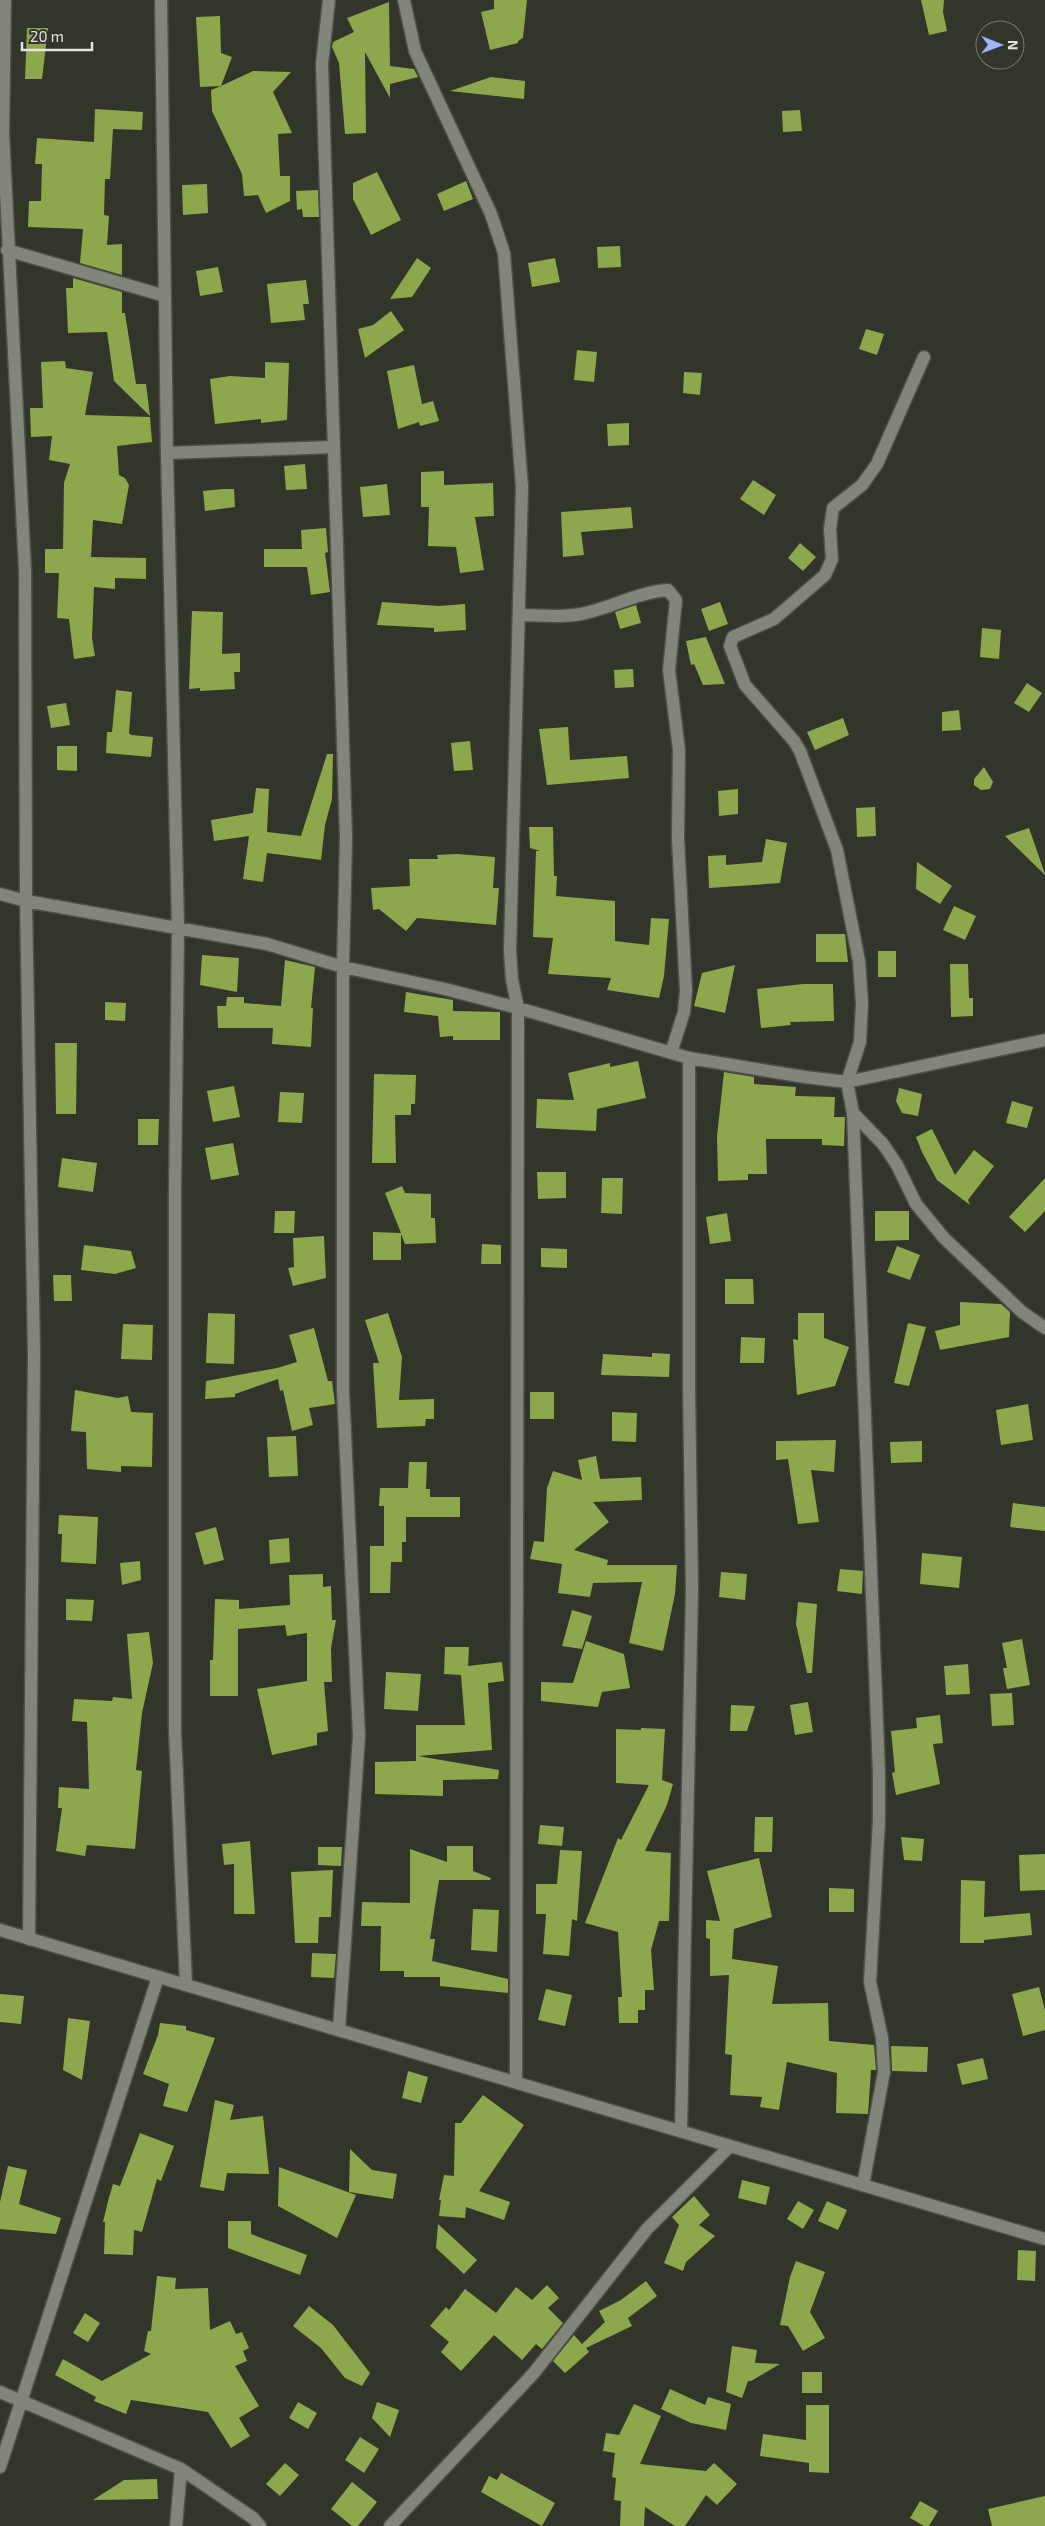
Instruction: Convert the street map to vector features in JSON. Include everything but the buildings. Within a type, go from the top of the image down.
[{"type":"street","points":[[5,0],[3,133],[7,250],[24,570],[26,901],[34,1354],[29,1939]]},
{"type":"street","points":[[161,0],[167,453],[178,928],[175,1260],[176,1731],[186,1985]]},
{"type":"street","points":[[328,0],[322,64],[345,784],[343,1390],[359,1736],[339,2030]]},
{"type":"street","points":[[404,0],[416,51],[492,214],[504,253],[522,487],[510,950],[512,980],[518,1008],[516,2082]]},
{"type":"street","points":[[7,250],[165,296]]},
{"type":"street","points":[[863,2185],[884,2072],[882,2038],[870,1982],[879,1820],[879,1773],[853,1113],[847,1082],[860,1042],[862,1003],[859,961],[837,850],[800,751],[794,741],[744,685],[730,646],[733,637],[774,619],[825,575],[832,559],[830,529],[833,508],[862,485],[878,464],[924,357]]},
{"type":"street","points":[[167,453],[334,447]]},
{"type":"street","points":[[519,614],[560,616],[582,614],[654,591],[668,590],[676,600],[669,670],[679,750],[678,839],[686,991],[684,1012],[671,1053]]},
{"type":"street","points":[[0,894],[26,901],[290,949],[343,967],[445,989],[518,1008],[689,1058],[847,1082],[1045,1040]]},
{"type":"street","points":[[681,2131],[692,1588],[689,1389],[689,1058]]},
{"type":"street","points":[[853,1113],[883,1144],[897,1165],[916,1204],[944,1238],[1022,1312],[1045,1328]]},
{"type":"street","points":[[0,1930],[1045,2239]]},
{"type":"street","points":[[0,2467],[158,1977]]},
{"type":"street","points":[[390,2526],[533,2374],[647,2230],[730,2146]]},
{"type":"street","points":[[0,2392],[181,2469],[253,2518],[260,2526]]},
{"type":"street","points":[[176,2526],[181,2469]]}]
